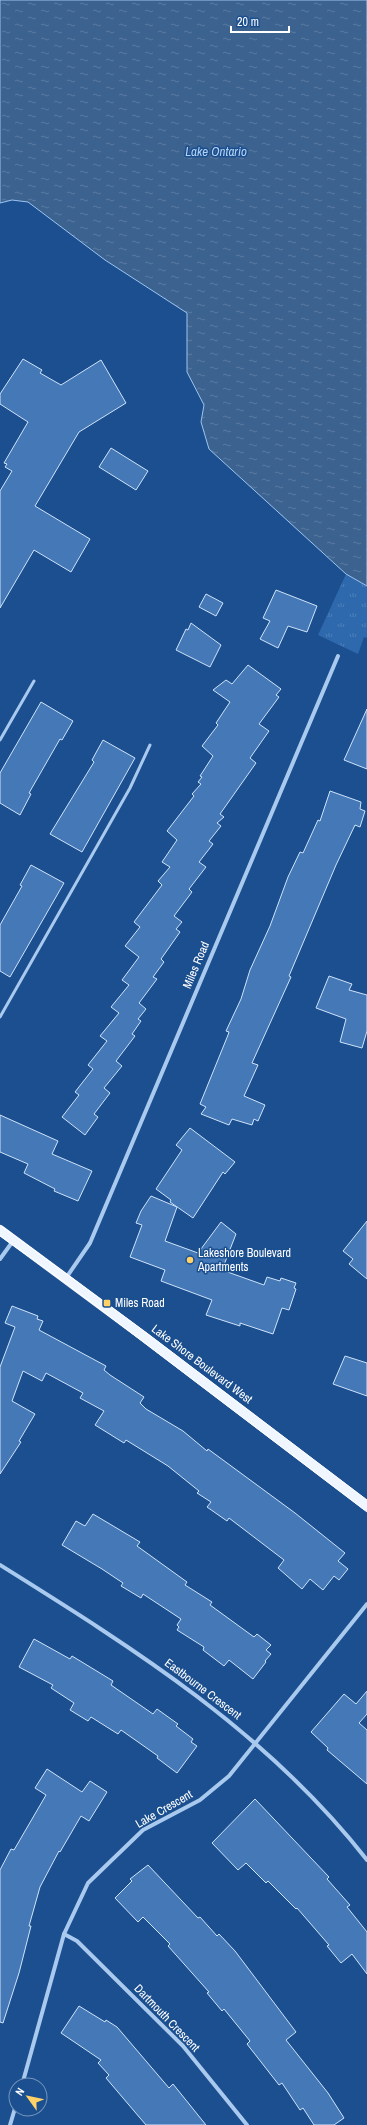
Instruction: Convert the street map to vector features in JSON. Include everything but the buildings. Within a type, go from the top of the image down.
[{"type":"main road","name":"Lake Shore Boulevard West","points":[[0,1230],[367,1506]]},
{"type":"street","name":"Miles Road","points":[[66,1279],[90,1243],[338,656]]},
{"type":"street","points":[[0,1259],[14,1241]]},
{"type":"street","name":"Eastbourne Crescent","points":[[0,1565],[143,1656],[257,1743],[295,1779],[367,1860]]},
{"type":"street","name":"Lake Crescent","points":[[24,2077],[64,1934],[88,1883],[113,1857],[143,1830],[200,1800],[229,1776],[367,1604]]},
{"type":"street","name":"Dartmouth Crescent","points":[[64,1934],[77,1941],[183,2046],[247,2125]]},
{"type":"lane","points":[[0,740],[34,681]]},
{"type":"lane","points":[[0,1017],[130,788],[150,745]]},
{"type":"green space","points":[[346,574],[367,586],[367,638],[364,637],[358,654],[318,635]]},
{"type":"water","name":"Lake Ontario","points":[[0,0],[367,0],[367,586],[346,574],[209,449],[201,422],[204,405],[187,372],[187,313],[105,260],[28,202],[12,200],[0,203]]},
{"type":"tram line","points":[[0,1225],[148,1334],[367,1500]]},
{"type":"tram line","points":[[0,1236],[67,1284],[367,1512]]},
{"type":"place","name":"Lakeshore Boulevard Apartments","points":[[190,1260]]},
{"type":"place","name":"Miles Road","points":[[107,1303]]}]
